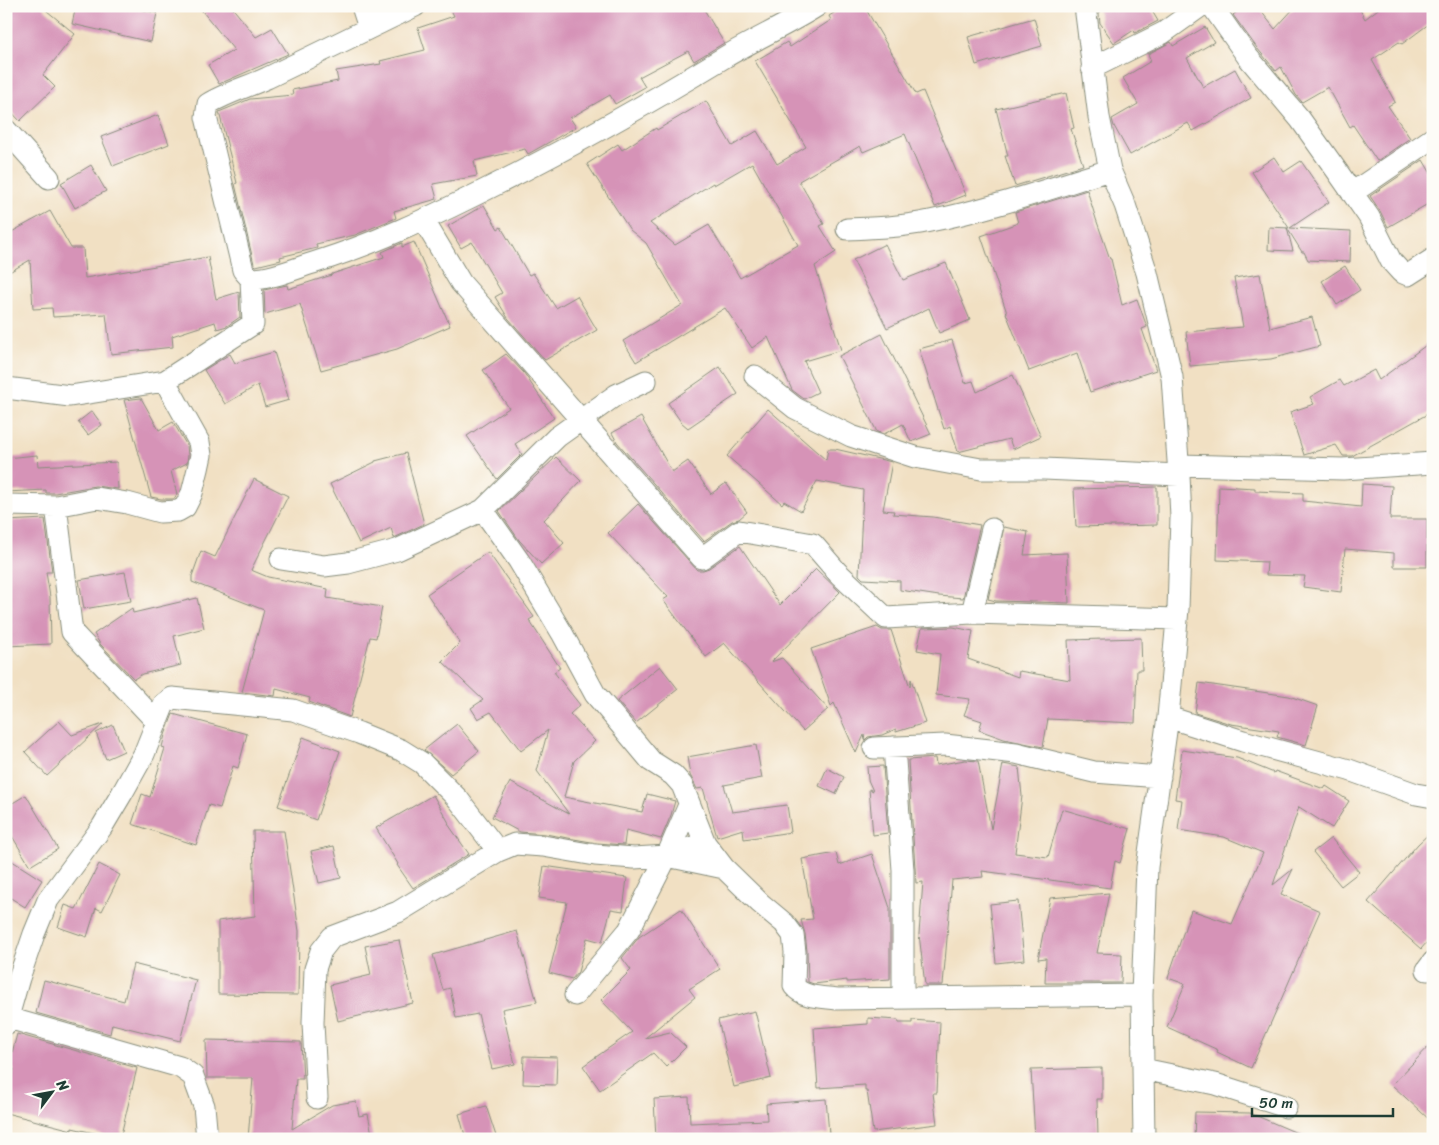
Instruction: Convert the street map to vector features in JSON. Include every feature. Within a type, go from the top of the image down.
[{"type":"street","points":[[362,6],[369,28]]},
{"type":"street","points":[[6,388],[70,396],[165,380],[253,324],[251,279],[243,270],[224,193],[206,117],[208,104],[220,97],[265,79],[416,6]]},
{"type":"street","points":[[251,279],[271,276],[338,255],[424,220],[521,173],[628,115],[817,6]]},
{"type":"street","points":[[1084,6],[1099,116],[1110,170],[1125,205],[1147,273],[1172,378],[1179,470],[1181,518],[1177,619],[1168,717],[1147,867],[1142,995],[1144,1139]]},
{"type":"street","points":[[1092,68],[1163,33],[1201,6]]},
{"type":"street","points":[[1212,6],[1248,56],[1300,119],[1369,217],[1391,260],[1401,272],[1408,275],[1433,259]]},
{"type":"street","points":[[6,130],[49,178]]},
{"type":"street","points":[[1352,193],[1433,138]]},
{"type":"street","points":[[847,229],[880,228],[930,222],[1110,170]]},
{"type":"street","points":[[424,220],[461,283],[702,558],[739,530],[813,544],[838,573],[886,618],[972,614],[1177,619]]},
{"type":"street","points":[[755,376],[795,408],[852,436],[914,457],[981,469],[1343,469],[1433,463]]},
{"type":"street","points":[[6,505],[56,506],[97,498],[127,503],[160,512],[178,511],[185,507],[192,492],[198,469],[201,455],[199,442],[165,380]]},
{"type":"street","points":[[281,559],[324,566],[348,563],[397,550],[484,510],[557,437],[616,395],[646,381]]},
{"type":"street","points":[[56,506],[72,632],[156,722]]},
{"type":"street","points":[[484,510],[524,569],[562,633],[594,694],[651,761],[673,775],[682,785],[705,844],[724,868],[760,904],[784,923],[793,935],[795,952],[794,986],[796,989],[803,994],[837,999],[1142,995]]},
{"type":"street","points":[[972,614],[992,529]]},
{"type":"street","points":[[207,1139],[204,1106],[193,1076],[180,1068],[7,1021],[19,978],[48,900],[102,827],[124,790],[144,754],[164,704],[172,698],[293,710],[401,750],[422,763],[458,799],[498,851]]},
{"type":"street","points":[[1168,717],[1243,741],[1349,770],[1416,794],[1433,797]]},
{"type":"street","points":[[903,998],[903,870],[884,748],[954,746],[1016,753],[1094,772],[1160,777]]},
{"type":"street","points":[[575,995],[629,930],[667,856],[689,805]]},
{"type":"street","points":[[317,1098],[312,1023],[316,969],[321,950],[332,937],[398,912],[498,851],[515,844],[543,846],[595,855],[634,858],[667,856],[705,844]]},
{"type":"street","points":[[667,856],[724,868]]},
{"type":"street","points":[[1143,1070],[1215,1084],[1286,1107]]},
{"type":"building","points":[[6,6],[41,6],[75,34],[43,75],[55,87],[20,121],[6,106]]},
{"type":"building","points":[[76,6],[126,6],[157,13],[151,42],[72,24]]},
{"type":"building","points":[[198,6],[231,6],[256,37],[272,28],[288,54],[219,84],[208,65],[234,50]]},
{"type":"building","points":[[449,6],[702,6],[724,43],[694,61],[688,51],[639,77],[645,87],[615,104],[610,95],[570,118],[576,127],[528,154],[525,149],[474,161],[477,176],[433,184],[437,199],[394,211],[396,218],[355,235],[316,244],[317,248],[280,257],[281,260],[256,266],[219,112],[250,99],[293,95],[292,90],[338,81],[336,71],[381,64],[380,61],[425,50],[418,28],[454,16]]},
{"type":"building","points":[[845,6],[864,6],[916,94],[923,91],[966,195],[935,207],[905,134],[863,152],[860,146],[799,181],[824,224],[820,226],[836,252],[815,266],[841,350],[804,361],[818,392],[804,399],[792,390],[768,337],[752,348],[725,308],[636,362],[623,341],[682,305],[646,243],[630,230],[587,164],[618,144],[622,150],[656,128],[657,130],[706,101],[732,146],[757,131],[777,164],[806,147],[755,61],[787,42],[790,47],[831,20],[829,16]],"holes":[[[752,163],[798,245],[740,278],[709,225],[675,245],[650,223],[713,183],[714,185]]]},
{"type":"building","points":[[1098,6],[1149,6],[1158,21],[1135,33],[1134,30],[1114,43],[1100,23]]},
{"type":"building","points":[[1244,6],[1257,6],[1275,29],[1296,6],[1358,6],[1365,19],[1382,6],[1433,6],[1433,21],[1402,44],[1399,42],[1372,60],[1395,102],[1388,106],[1410,138],[1377,161],[1353,125],[1350,127],[1328,87],[1302,102],[1296,95],[1281,67],[1276,71],[1233,15]]},
{"type":"building","points":[[1034,18],[1042,46],[976,65],[968,37]]},
{"type":"building","points":[[1205,27],[1214,42],[1187,58],[1203,87],[1235,69],[1251,98],[1193,131],[1188,123],[1130,155],[1112,119],[1138,104],[1123,78],[1151,61],[1148,54],[1171,42],[1173,46]]},
{"type":"building","points":[[1066,93],[1074,128],[1071,129],[1083,165],[1015,186],[1005,156],[1008,156],[996,109]]},
{"type":"building","points":[[158,115],[169,144],[113,166],[101,137]]},
{"type":"building","points":[[1274,157],[1284,172],[1301,161],[1329,202],[1290,228],[1351,231],[1350,262],[1308,260],[1287,228],[1293,251],[1268,250],[1269,227],[1289,228],[1252,172]]},
{"type":"building","points":[[1423,160],[1433,177],[1433,201],[1388,227],[1370,196]]},
{"type":"building","points":[[91,165],[106,191],[75,208],[61,183]]},
{"type":"building","points":[[1087,190],[1111,259],[1122,305],[1137,299],[1147,327],[1142,329],[1156,370],[1090,392],[1077,353],[1029,371],[1006,313],[981,236],[1018,223],[1015,212]]},
{"type":"building","points":[[484,205],[498,229],[501,227],[529,275],[533,273],[556,308],[577,296],[597,330],[545,360],[508,318],[495,297],[502,293],[472,242],[461,248],[448,226]]},
{"type":"building","points":[[50,211],[71,248],[83,248],[85,278],[208,257],[216,299],[239,292],[240,317],[227,326],[217,329],[215,322],[172,336],[173,347],[111,354],[106,314],[53,317],[52,308],[33,309],[30,260],[6,274],[6,235]]},
{"type":"building","points":[[414,242],[450,326],[397,349],[321,370],[300,304],[265,314],[264,290],[287,285],[288,289],[332,275],[384,257],[382,252],[402,243],[402,247]]},
{"type":"building","points":[[885,244],[903,280],[946,263],[970,320],[939,333],[929,308],[887,328],[853,260]]},
{"type":"building","points":[[1345,266],[1360,290],[1337,305],[1322,281]]},
{"type":"building","points":[[1260,274],[1270,328],[1312,317],[1320,346],[1271,359],[1190,366],[1186,332],[1243,327],[1234,278]]},
{"type":"building","points":[[882,334],[931,434],[911,442],[903,424],[884,434],[877,432],[839,356]]},
{"type":"building","points":[[952,340],[965,383],[973,381],[977,392],[1013,375],[1041,436],[1013,449],[1009,439],[958,452],[950,426],[944,429],[919,349]]},
{"type":"building","points":[[1433,340],[1433,411],[1352,456],[1343,456],[1336,445],[1304,455],[1290,412],[1314,404],[1310,397],[1340,380],[1344,386],[1374,370],[1379,380]]},
{"type":"building","points":[[274,352],[289,400],[265,407],[258,385],[225,404],[204,370],[230,354],[235,363]]},
{"type":"building","points":[[506,354],[524,373],[554,418],[515,444],[522,454],[497,479],[467,436],[509,408],[483,370]]},
{"type":"building","points":[[720,367],[738,394],[688,428],[681,422],[668,403]]},
{"type":"building","points":[[141,398],[159,430],[173,422],[187,446],[187,463],[171,471],[177,494],[174,499],[151,497],[124,400]]},
{"type":"building","points":[[768,409],[826,460],[828,449],[835,449],[892,462],[883,510],[894,511],[893,514],[933,517],[980,525],[963,598],[900,590],[900,581],[863,579],[859,575],[863,490],[817,481],[801,511],[784,501],[782,504],[727,456]]},
{"type":"building","points":[[92,411],[102,425],[88,435],[78,422]]},
{"type":"building","points":[[641,417],[672,472],[688,461],[711,494],[726,483],[747,512],[704,541],[617,442],[612,433]]},
{"type":"building","points":[[406,453],[424,524],[394,538],[391,528],[359,543],[330,484],[375,461]]},
{"type":"building","points":[[37,455],[38,466],[117,462],[118,489],[95,486],[55,493],[46,493],[46,490],[6,492],[6,458]]},
{"type":"building","points":[[556,457],[581,481],[544,520],[564,543],[541,564],[519,540],[499,511]]},
{"type":"building","points":[[254,479],[288,496],[251,570],[268,577],[328,589],[327,598],[382,607],[376,638],[370,637],[350,717],[309,702],[310,698],[276,689],[275,696],[242,692],[264,610],[192,582],[192,576],[201,551],[215,557]]},
{"type":"building","points":[[1362,484],[1392,486],[1390,519],[1427,519],[1427,567],[1394,567],[1394,553],[1345,549],[1341,592],[1303,587],[1305,576],[1266,575],[1267,562],[1217,560],[1219,486],[1255,488],[1255,491],[1303,493],[1303,501],[1361,507]]},
{"type":"building","points":[[1157,487],[1157,525],[1076,527],[1074,489]]},
{"type":"building","points":[[638,504],[697,570],[709,568],[740,546],[780,605],[816,569],[840,592],[771,662],[782,658],[828,709],[803,731],[724,643],[706,657],[663,600],[668,597],[608,533]]},
{"type":"building","points":[[45,519],[52,572],[46,572],[50,597],[51,644],[6,646],[6,521]]},
{"type":"building","points":[[1004,527],[1028,532],[1024,555],[1067,553],[1069,603],[996,601],[988,599]]},
{"type":"building","points":[[488,552],[534,617],[529,620],[560,668],[554,672],[580,705],[570,714],[595,741],[574,761],[564,797],[642,812],[647,794],[675,801],[661,839],[626,830],[624,845],[597,843],[545,834],[520,832],[492,817],[510,782],[569,814],[537,771],[548,730],[521,751],[491,712],[478,719],[471,708],[483,700],[442,661],[460,643],[427,594]]},
{"type":"building","points":[[125,572],[131,601],[84,609],[79,580]]},
{"type":"building","points":[[197,598],[204,628],[174,636],[181,665],[142,674],[134,679],[100,644],[94,634],[132,608],[133,613]]},
{"type":"building","points":[[877,627],[882,630],[891,630],[910,687],[911,679],[925,723],[896,732],[896,729],[882,735],[868,737],[865,740],[864,735],[856,753],[834,703],[831,706],[811,649]]},
{"type":"building","points":[[953,627],[973,631],[968,659],[1018,677],[1019,671],[1070,680],[1068,640],[1141,638],[1142,670],[1137,670],[1135,723],[1048,719],[1043,747],[1004,739],[979,730],[982,721],[964,715],[970,699],[936,695],[940,654],[917,650],[922,628]]},
{"type":"building","points":[[660,666],[678,689],[636,723],[617,701]]},
{"type":"building","points":[[1199,683],[1289,696],[1318,706],[1306,745],[1277,737],[1279,731],[1231,724],[1195,713]]},
{"type":"building","points":[[173,714],[247,734],[238,768],[233,766],[220,808],[209,805],[196,845],[132,824],[142,794],[150,797],[165,748],[162,747],[165,735]]},
{"type":"building","points":[[59,721],[72,735],[103,724],[47,776],[25,752]]},
{"type":"building","points":[[457,724],[479,751],[451,774],[424,750]]},
{"type":"building","points":[[113,725],[124,751],[106,759],[96,733]]},
{"type":"building","points":[[303,737],[340,751],[316,820],[303,815],[303,813],[278,806]]},
{"type":"building","points":[[756,745],[762,778],[724,785],[732,812],[787,805],[791,832],[744,839],[743,829],[717,837],[703,788],[697,789],[690,775],[687,757]]},
{"type":"building","points":[[1182,750],[1237,758],[1274,773],[1275,771],[1324,789],[1326,786],[1349,801],[1332,828],[1299,807],[1273,885],[1293,869],[1281,894],[1320,911],[1251,1068],[1217,1052],[1218,1050],[1167,1027],[1185,984],[1168,978],[1191,910],[1232,924],[1263,853],[1224,837],[1178,830],[1182,800],[1175,799]]},
{"type":"building","points":[[935,758],[936,765],[965,760],[978,761],[991,829],[1003,764],[1019,767],[1022,796],[1015,853],[1048,857],[1062,809],[1130,829],[1120,863],[1115,861],[1110,888],[982,871],[983,877],[952,880],[943,985],[925,985],[919,934],[923,882],[916,883],[908,760]]},
{"type":"building","points":[[883,766],[888,833],[873,835],[869,789],[873,791],[868,780],[867,767]]},
{"type":"building","points":[[827,768],[844,777],[836,794],[819,786]]},
{"type":"building","points":[[26,795],[58,849],[30,866],[6,826],[6,807]]},
{"type":"building","points":[[433,795],[448,824],[469,854],[413,888],[397,865],[376,828]]},
{"type":"building","points":[[1433,830],[1433,935],[1421,949],[1368,902],[1418,844]]},
{"type":"building","points":[[253,831],[284,831],[299,931],[298,995],[218,994],[218,921],[255,916]]},
{"type":"building","points":[[1331,838],[1359,872],[1341,886],[1313,852]]},
{"type":"building","points":[[334,846],[341,878],[319,883],[311,851]]},
{"type":"building","points":[[836,853],[839,865],[872,854],[890,908],[890,979],[847,982],[847,980],[814,984],[808,982],[807,951],[801,920],[813,919],[802,859]]},
{"type":"building","points":[[6,857],[42,880],[25,907],[6,895]]},
{"type":"building","points":[[99,864],[120,875],[102,911],[96,908],[87,937],[58,927],[65,905],[76,909]]},
{"type":"building","points":[[544,866],[627,878],[623,911],[611,909],[602,942],[587,938],[578,972],[572,979],[549,973],[567,902],[539,898]]},
{"type":"building","points":[[1109,893],[1097,953],[1122,954],[1121,983],[1045,983],[1046,958],[1038,959],[1050,898]]},
{"type":"building","points":[[1018,901],[1024,960],[996,963],[990,904]]},
{"type":"building","points":[[681,909],[720,969],[689,989],[695,997],[645,1038],[670,1032],[686,1047],[666,1067],[653,1053],[600,1090],[583,1066],[632,1032],[601,1000],[631,970],[622,958],[639,937]]},
{"type":"building","points":[[517,931],[537,1002],[502,1009],[515,1064],[492,1069],[478,1014],[456,1018],[450,988],[443,990],[433,955]]},
{"type":"building","points":[[399,940],[413,1003],[338,1021],[330,985],[371,975],[365,946]]},
{"type":"building","points":[[133,964],[196,980],[180,1041],[112,1024],[110,1034],[36,1013],[44,980],[124,1001]]},
{"type":"building","points":[[755,1011],[771,1078],[734,1087],[718,1020]]},
{"type":"building","points":[[868,1018],[898,1020],[899,1023],[912,1023],[912,1020],[940,1022],[937,1093],[933,1093],[937,1124],[873,1132],[865,1085],[818,1088],[814,1028],[868,1024]]},
{"type":"building","points":[[17,1034],[137,1068],[120,1139],[72,1128],[72,1130],[6,1113],[6,1100],[14,1069],[8,1068]]},
{"type":"building","points":[[206,1040],[301,1042],[303,1079],[296,1079],[292,1129],[332,1105],[356,1101],[359,1116],[368,1114],[373,1139],[248,1139],[253,1078],[207,1078]]},
{"type":"building","points":[[1433,1042],[1433,1123],[1392,1085]]},
{"type":"building","points":[[524,1056],[557,1057],[556,1085],[523,1084]]},
{"type":"building","points":[[1102,1068],[1102,1099],[1097,1099],[1098,1137],[1035,1138],[1031,1070]]},
{"type":"building","points":[[689,1097],[690,1123],[767,1120],[766,1104],[826,1099],[829,1134],[774,1139],[656,1139],[654,1099]]},
{"type":"building","points":[[486,1106],[497,1139],[466,1139],[459,1114]]},
{"type":"building","points":[[1195,1112],[1250,1113],[1311,1139],[1194,1139]]}]
